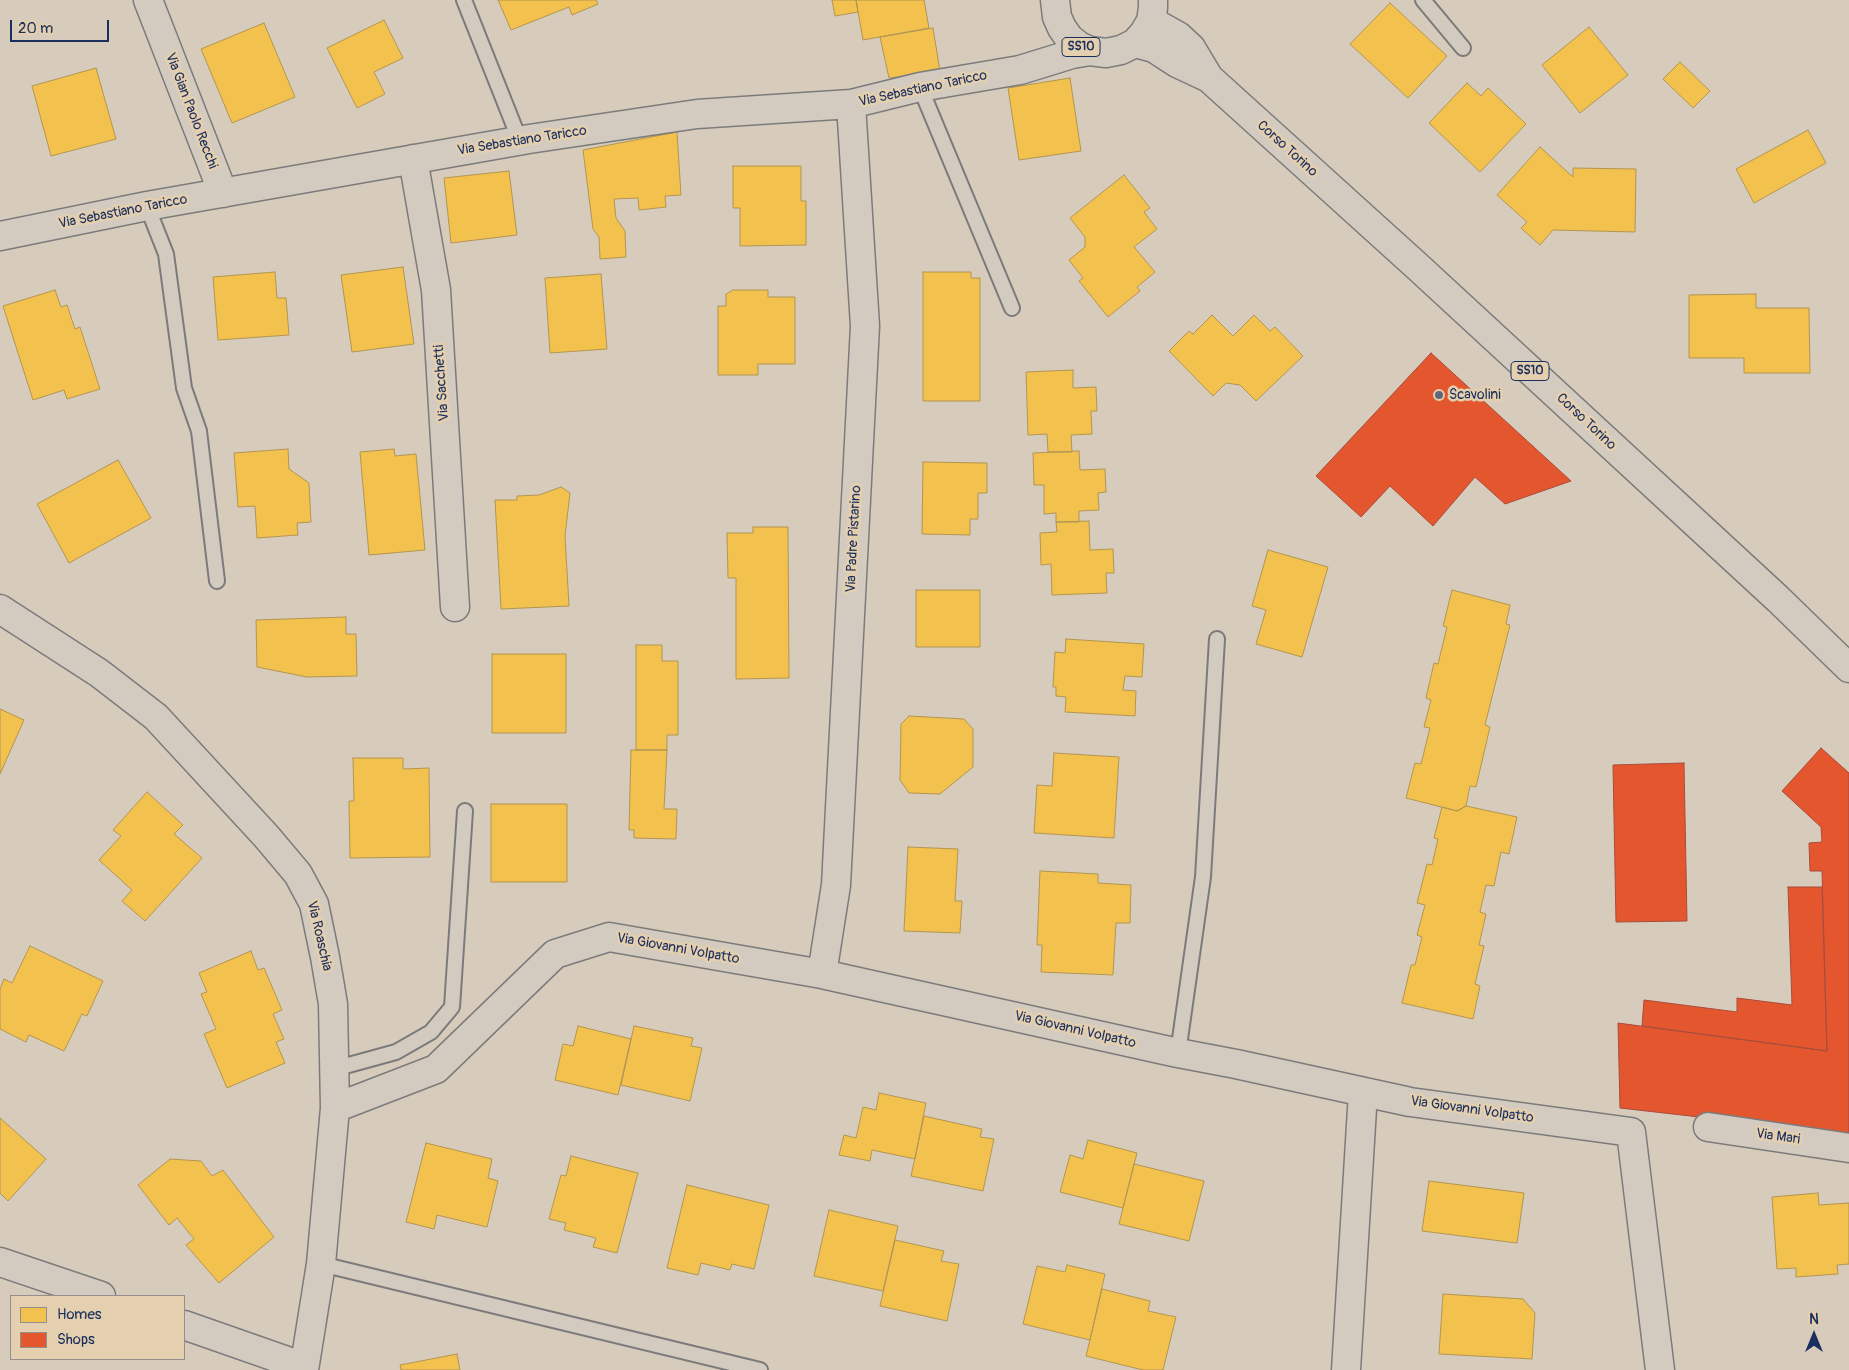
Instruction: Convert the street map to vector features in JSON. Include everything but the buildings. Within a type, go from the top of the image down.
[{"type":"street","name":"Via Gian Paolo Recchi","points":[[148,0],[222,193]]},
{"type":"street","name":"SS10","points":[[1056,0],[1056,17],[1069,38],[1079,46],[1090,51],[1106,52],[1121,50],[1135,43]]},
{"type":"street","name":"Corso Torino","points":[[1209,78],[1177,63],[1154,48],[1135,43],[1144,33],[1155,7],[1178,36],[1191,48],[1209,78],[1778,599],[1849,668]]},
{"type":"street","points":[[1046,62],[1058,45],[1062,28]]},
{"type":"street","name":"Via Sebastiano Taricco","points":[[0,236],[148,206],[520,141],[697,114],[851,104],[920,87],[1020,70],[1072,54],[1090,51]]},
{"type":"street","name":"Via Padre Pistarino","points":[[822,974],[836,885],[865,326],[851,104]]},
{"type":"street","name":"Via Sacchetti","points":[[413,160],[436,290],[456,608]]},
{"type":"street","name":"Via Roaschia","points":[[0,609],[99,673],[156,717],[266,836],[298,874],[314,904],[333,1004],[336,1108],[321,1264],[304,1369]]},
{"type":"street","name":"Via Giovanni Volpatto","points":[[336,1108],[436,1069],[555,954],[609,937],[822,974],[1410,1102],[1631,1132],[1660,1370]]},
{"type":"street","points":[[1346,1370],[1363,1092]]},
{"type":"street","name":"Via Mari","points":[[1708,1127],[1849,1148]]},
{"type":"street","points":[[0,1262],[98,1295]]},
{"type":"street","points":[[185,1325],[304,1369]]},
{"type":"lane","points":[[464,0],[520,141]]},
{"type":"lane","points":[[1423,0],[1463,48]]},
{"type":"lane","points":[[920,87],[1012,308]]},
{"type":"lane","points":[[148,206],[166,254],[184,388],[200,431],[217,581]]},
{"type":"lane","points":[[1178,1053],[1203,877],[1217,640]]},
{"type":"lane","points":[[334,1069],[396,1052],[431,1032],[452,1007],[465,811]]},
{"type":"lane","points":[[321,1264],[760,1370]]},
{"type":"place","name":"Scavolini","points":[[1439,395]]}]
